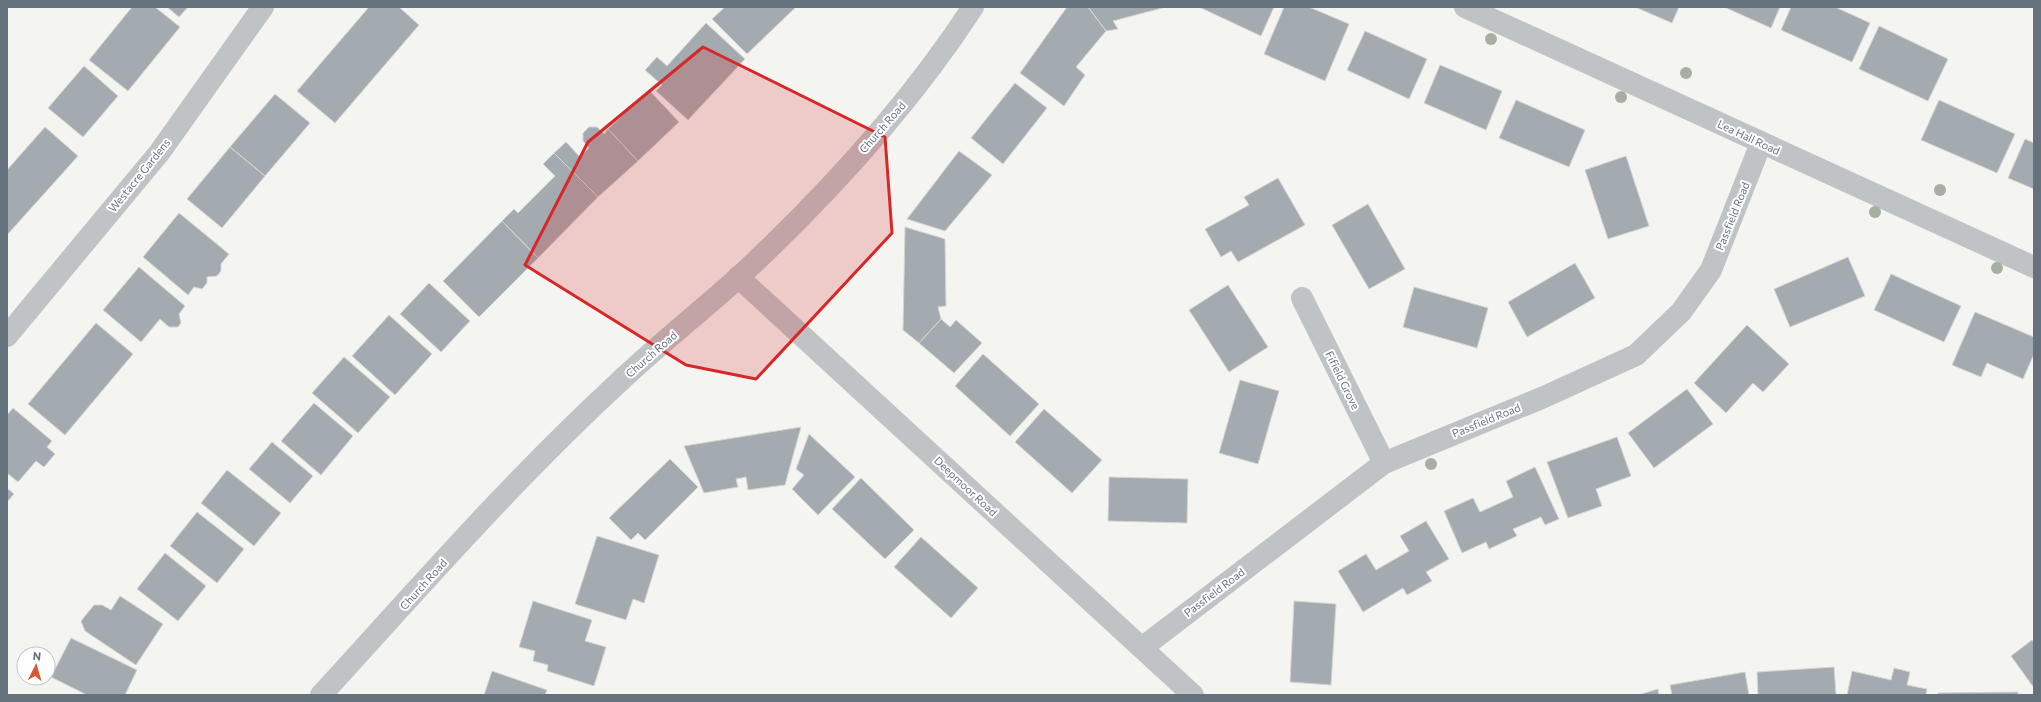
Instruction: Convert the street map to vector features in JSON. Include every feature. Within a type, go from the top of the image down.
[{"type":"street","name":"Westacre Gardens","points":[[7,336],[159,153],[263,7]]},
{"type":"street","name":"Church Road","points":[[321,695],[508,491],[617,383],[738,277],[826,192],[908,96],[956,33],[972,7]]},
{"type":"street","name":"Lea Hall Road","points":[[1465,7],[2034,267]]},
{"type":"street","name":"Passfield Road","points":[[1143,647],[1384,463],[1544,397],[1636,355],[1681,312],[1711,270],[1761,143]]},
{"type":"street","name":"Deepmoor Road","points":[[738,277],[1143,647],[1193,695]]},
{"type":"street","name":"Fifield Grove","points":[[1302,298],[1384,463]]},
{"type":"highlighted area","points":[[703,47],[885,137],[892,233],[756,379],[686,365],[525,265],[588,142]]},
{"type":"building","points":[[132,7],[155,7],[180,27],[128,91],[89,60]]},
{"type":"building","points":[[167,7],[188,7],[179,17]]},
{"type":"building","points":[[369,7],[399,7],[419,25],[335,123],[297,91]]},
{"type":"building","points":[[725,7],[796,7],[747,54],[712,19]]},
{"type":"building","points":[[1067,7],[1088,7],[1106,31],[1076,67],[1085,75],[1064,106],[1020,73]]},
{"type":"building","points":[[1088,7],[1166,7],[1113,21],[1118,29],[1106,31]]},
{"type":"building","points":[[1199,7],[1274,7],[1261,36]]},
{"type":"building","points":[[1284,7],[1309,7],[1349,24],[1325,81],[1264,54]]},
{"type":"building","points":[[1635,7],[1679,7],[1672,23]]},
{"type":"building","points":[[1724,7],[1780,7],[1771,28]]},
{"type":"building","points":[[1791,7],[1835,7],[1870,23],[1852,62],[1781,30]]},
{"type":"building","points":[[706,23],[745,59],[688,120],[656,91],[662,85],[645,70],[657,57],[667,66]]},
{"type":"building","points":[[1879,26],[1948,59],[1928,101],[1859,69]]},
{"type":"building","points":[[1365,31],[1427,59],[1409,99],[1347,70]]},
{"type":"building","points":[[1440,65],[1502,91],[1486,130],[1424,103]]},
{"type":"building","points":[[84,66],[118,96],[83,137],[48,108]]},
{"type":"building","points":[[1015,83],[1047,108],[1003,164],[971,138]]},
{"type":"building","points":[[649,90],[679,122],[638,161],[608,129]]},
{"type":"building","points":[[275,94],[310,123],[265,176],[230,147]]},
{"type":"building","points":[[1516,100],[1585,130],[1569,167],[1499,138]]},
{"type":"building","points":[[1939,100],[2015,134],[1997,173],[1921,140]]},
{"type":"building","points":[[45,127],[78,156],[7,235],[7,170]]},
{"type":"building","points":[[589,127],[597,127],[604,134],[608,129],[638,161],[598,197],[554,153],[566,142],[580,157],[589,148],[583,141],[583,133]]},
{"type":"building","points":[[2025,139],[2034,143],[2034,189],[2008,178]]},
{"type":"building","points":[[230,147],[265,176],[222,228],[187,199]]},
{"type":"building","points":[[959,151],[992,175],[945,231],[907,219]]},
{"type":"building","points":[[554,153],[598,197],[538,258],[502,221],[514,209],[518,213],[555,176],[543,164]]},
{"type":"building","points":[[1626,156],[1649,226],[1608,239],[1585,170]]},
{"type":"building","points":[[1278,178],[1305,225],[1238,262],[1231,251],[1221,257],[1205,229],[1249,205],[1244,197]]},
{"type":"building","points":[[1368,204],[1405,269],[1369,289],[1332,225]]},
{"type":"building","points":[[179,213],[229,254],[221,264],[221,271],[217,276],[207,277],[207,283],[202,289],[194,287],[188,295],[143,257]]},
{"type":"building","points":[[502,221],[538,258],[479,317],[443,281]]},
{"type":"building","points":[[905,227],[945,239],[946,306],[938,307],[941,319],[919,343],[903,330]]},
{"type":"building","points":[[1848,257],[1865,296],[1790,327],[1774,289]]},
{"type":"building","points":[[1575,263],[1595,298],[1527,337],[1508,302]]},
{"type":"building","points":[[139,267],[185,306],[179,314],[181,323],[178,327],[169,327],[160,319],[141,342],[103,310]]},
{"type":"building","points":[[1891,274],[1961,306],[1944,342],[1874,310]]},
{"type":"building","points":[[429,283],[470,321],[441,352],[400,314]]},
{"type":"building","points":[[1228,285],[1268,347],[1229,372],[1189,310]]},
{"type":"building","points":[[1414,287],[1488,308],[1477,348],[1403,327]]},
{"type":"building","points":[[1975,312],[2034,337],[2034,354],[2023,379],[1987,363],[1981,377],[1952,365]]},
{"type":"building","points":[[389,315],[432,354],[395,395],[352,356]]},
{"type":"building","points":[[941,319],[950,327],[956,320],[982,343],[954,373],[919,343]]},
{"type":"building","points":[[96,323],[133,354],[65,435],[28,404]]},
{"type":"building","points":[[1747,325],[1789,364],[1763,392],[1753,383],[1726,413],[1694,383]]},
{"type":"building","points":[[983,354],[1039,404],[1010,436],[955,386]]},
{"type":"building","points":[[344,357],[390,397],[358,433],[312,393]]},
{"type":"building","points":[[1240,380],[1279,391],[1258,464],[1219,453]]},
{"type":"building","points":[[1687,389],[1713,424],[1654,468],[1628,433]]},
{"type":"building","points":[[314,403],[353,436],[321,475],[281,441]]},
{"type":"building","points":[[13,408],[52,441],[47,447],[55,454],[44,467],[36,461],[18,482],[7,473],[7,415]]},
{"type":"building","points":[[1044,409],[1102,460],[1072,493],[1015,442]]},
{"type":"building","points":[[801,427],[785,485],[748,490],[746,477],[736,479],[738,487],[704,493],[684,446]]},
{"type":"building","points":[[809,434],[855,477],[818,515],[792,489],[804,475],[796,469]]},
{"type":"building","points":[[1617,437],[1631,476],[1596,489],[1602,506],[1568,518],[1547,462]]},
{"type":"building","points":[[272,442],[313,476],[290,503],[249,469]]},
{"type":"building","points":[[670,459],[698,487],[645,540],[638,533],[631,540],[609,518]]},
{"type":"building","points":[[1535,467],[1559,519],[1545,525],[1541,517],[1513,529],[1517,536],[1489,549],[1486,542],[1462,553],[1444,511],[1473,498],[1480,512],[1513,497],[1506,481]]},
{"type":"building","points":[[227,470],[281,513],[254,546],[201,503]]},
{"type":"building","points":[[1109,477],[1188,479],[1187,523],[1108,521]]},
{"type":"building","points":[[861,478],[914,530],[885,559],[832,509]]},
{"type":"building","points":[[7,488],[14,494],[7,502]]},
{"type":"building","points":[[197,512],[244,549],[217,583],[170,546]]},
{"type":"building","points":[[1426,521],[1449,559],[1426,572],[1432,581],[1407,595],[1403,588],[1363,612],[1338,571],[1366,554],[1376,570],[1409,551],[1400,536]]},
{"type":"building","points":[[597,536],[659,555],[644,603],[633,599],[626,620],[575,604]]},
{"type":"building","points":[[921,537],[978,588],[951,618],[894,567]]},
{"type":"building","points":[[165,553],[206,586],[178,621],[137,589]]},
{"type":"building","points":[[120,596],[163,624],[136,665],[85,631],[81,621],[94,605],[102,605],[111,610]]},
{"type":"building","points":[[533,601],[592,620],[585,641],[606,647],[594,686],[547,671],[548,665],[533,661],[535,651],[519,647]]},
{"type":"building","points":[[1294,601],[1336,604],[1331,685],[1290,682]]},
{"type":"building","points":[[71,638],[137,670],[125,695],[87,695],[56,680],[56,667]]},
{"type":"building","points":[[2032,640],[2034,643],[2034,688],[2011,656]]},
{"type":"building","points":[[1834,667],[1836,695],[1758,695],[1757,672]]},
{"type":"building","points":[[1894,668],[1910,672],[1907,685],[1927,689],[1926,695],[1847,695],[1852,671],[1891,680]]},
{"type":"building","points":[[492,671],[547,690],[545,695],[484,695]]},
{"type":"building","points":[[1745,672],[1749,695],[1672,695],[1670,685]]},
{"type":"building","points":[[1658,689],[1659,695],[1638,695]]},
{"type":"building","points":[[2018,692],[2018,695],[1938,695],[1938,693]]}]
